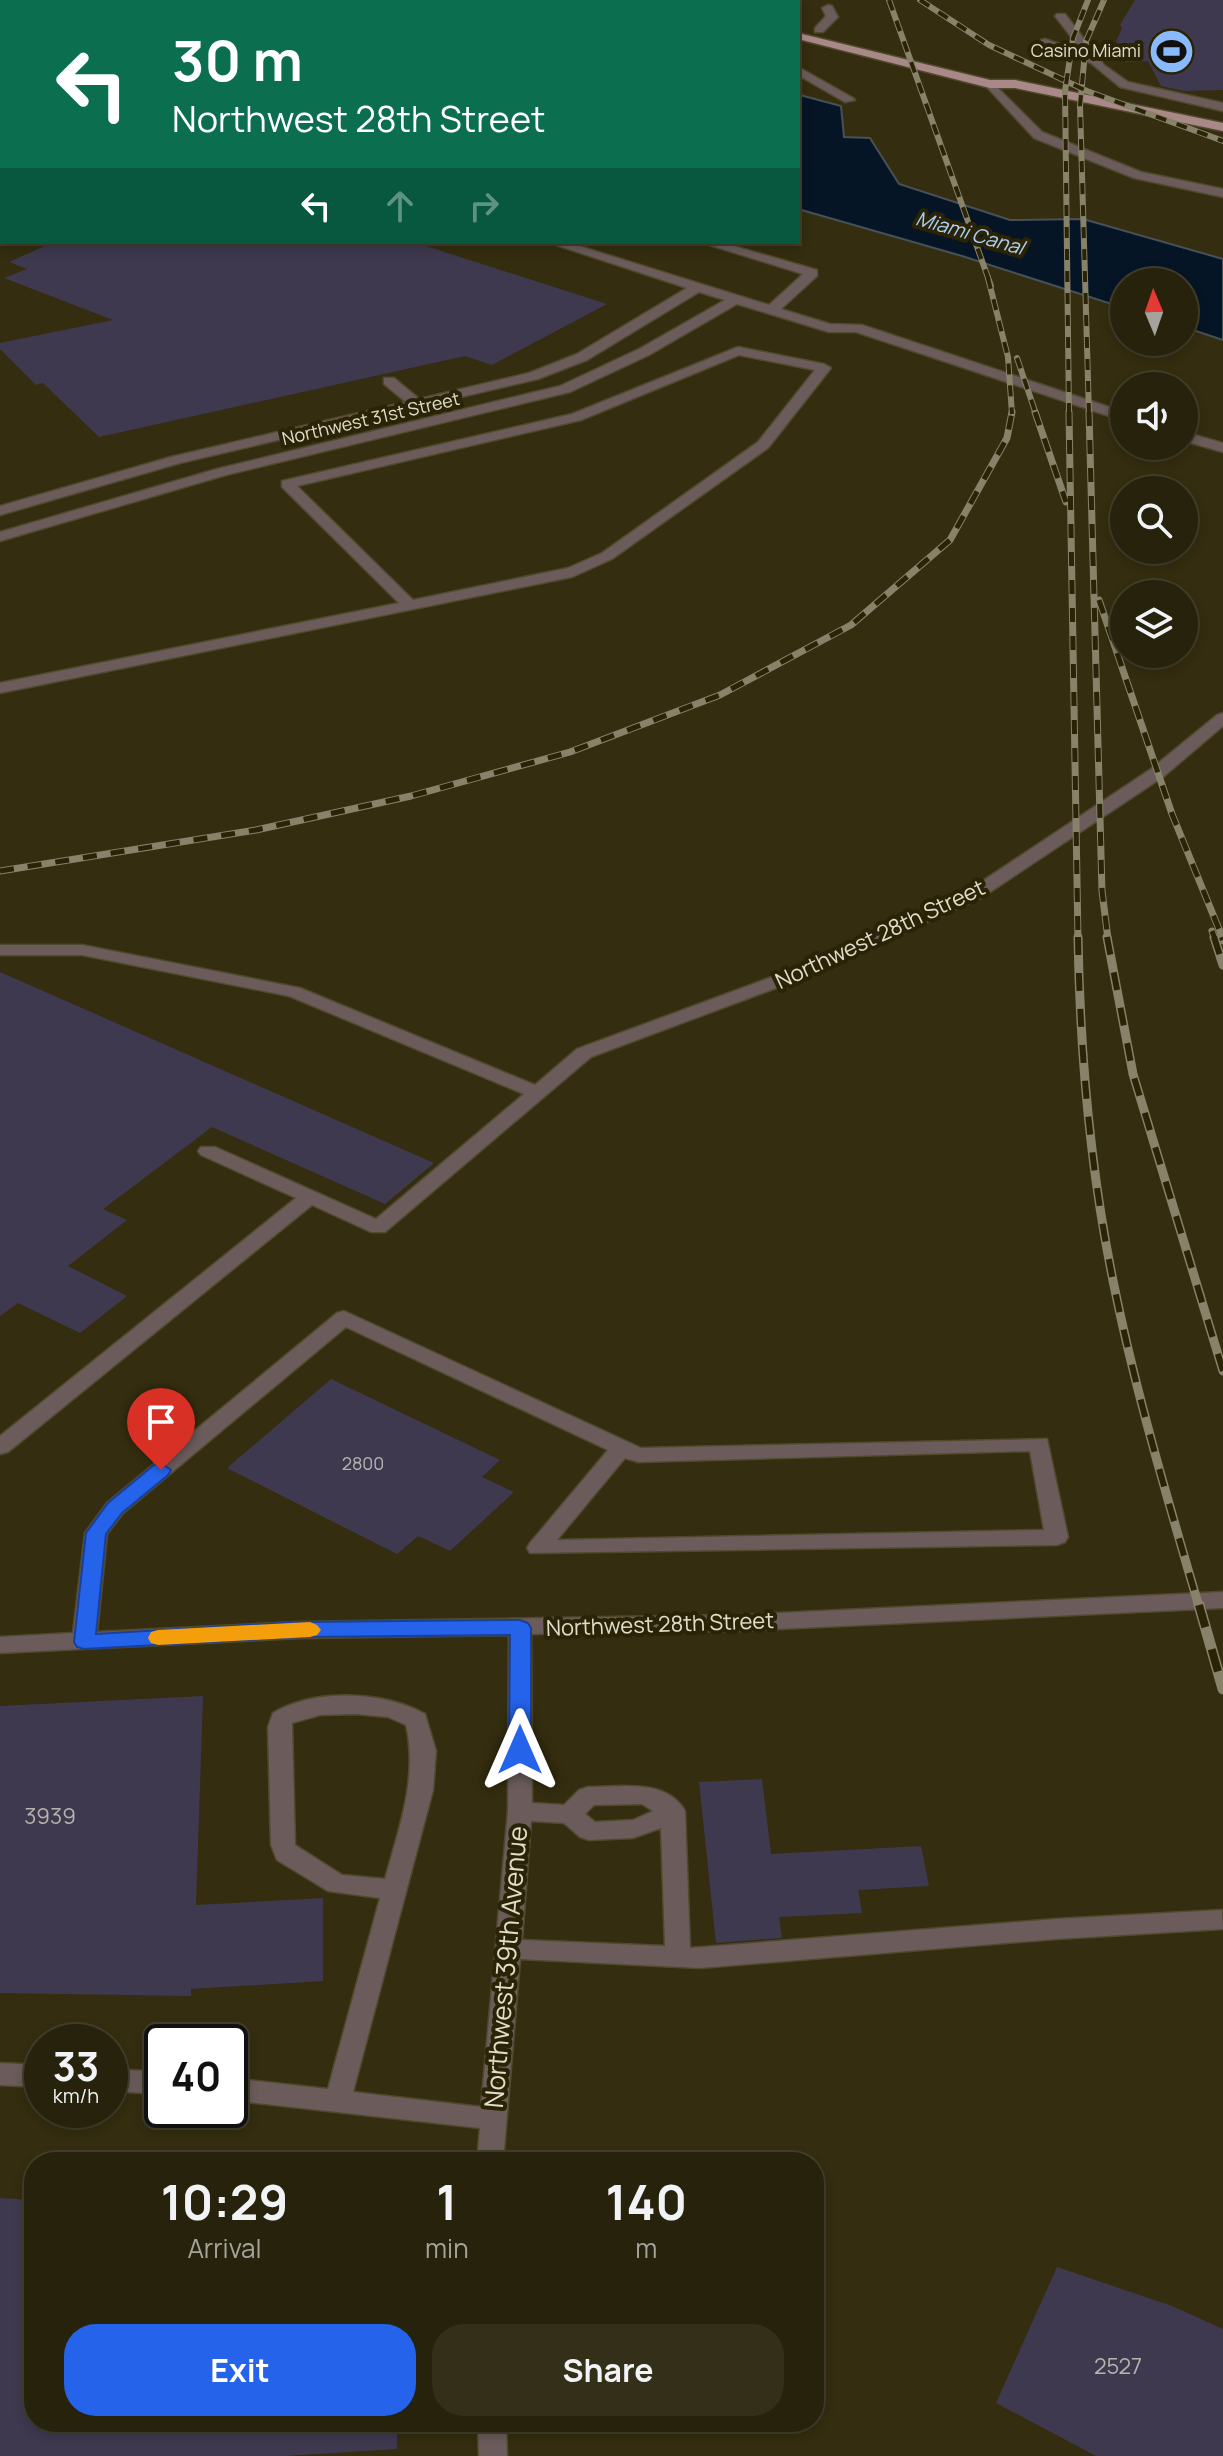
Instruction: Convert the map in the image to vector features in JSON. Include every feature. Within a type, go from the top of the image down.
[{"type":"main road","points":[[800,25],[990,71],[1015,84]]},
{"type":"main road","points":[[800,38],[990,84],[1015,84],[1223,127]]},
{"type":"street","points":[[819,30],[832,17],[828,8]]},
{"type":"street","points":[[1061,16],[1094,60],[1124,85],[1223,107]]},
{"type":"street","points":[[1045,42],[1094,60]]},
{"type":"street","points":[[800,71],[849,100]]},
{"type":"street","points":[[990,84],[1038,135],[1138,175],[1223,193]]},
{"type":"street","points":[[559,244],[829,328],[839,336],[1110,413]]},
{"type":"street","points":[[713,244],[812,273],[772,310]]},
{"type":"street","name":"Northwest 31st Street","points":[[0,511],[162,463],[519,380],[560,367],[698,287]]},
{"type":"street","name":"Northwest 31st Street","points":[[0,537],[222,472],[533,398],[590,379],[736,299]]},
{"type":"street","points":[[0,688],[411,606],[572,572],[607,556],[763,445],[824,368],[738,351],[576,417],[287,484],[411,606]]},
{"type":"street","points":[[389,381],[438,422]]},
{"type":"street","points":[[1198,440],[1223,448]]},
{"type":"street","name":"Northwest 28th Street","points":[[310,1197],[378,1228],[591,1050],[797,974],[975,894],[1215,737],[1223,718]]},
{"type":"street","points":[[0,950],[82,950],[294,992],[538,1093]]},
{"type":"street","points":[[0,1447],[310,1197],[208,1151]]},
{"type":"street","points":[[84,1642],[96,1533],[115,1508],[344,1318],[638,1455],[1039,1444],[1057,1537],[538,1548],[621,1448]]},
{"type":"street","name":"Northwest 28th Street","points":[[0,1645],[300,1630],[724,1624],[1223,1600]]},
{"type":"street","name":"Northwest 39th Avenue","points":[[490,2152],[520,1811],[520,1628]]},
{"type":"street","points":[[338,2100],[395,1890],[421,1790],[424,1751],[417,1720],[402,1711],[379,1707],[302,1708],[289,1712],[281,1719],[280,1727],[283,1845],[286,1853],[337,1884],[395,1890]]},
{"type":"street","points":[[570,1814],[588,1796],[646,1795],[673,1811]]},
{"type":"street","points":[[520,1811],[570,1814],[589,1831],[641,1830],[673,1811]]},
{"type":"street","points":[[673,1811],[678,1958]]},
{"type":"street","points":[[509,1949],[678,1958],[1041,1930],[1222,1920]]},
{"type":"street","points":[[0,2074],[24,2075]]},
{"type":"street","points":[[248,2091],[492,2119]]},
{"type":"street","points":[[492,2432],[493,2456]]},
{"type":"water","name":"Miami Canal","points":[[800,95],[841,106],[844,137],[870,138],[899,184],[1010,220],[1083,219],[1223,259],[1223,340],[1198,332],[1198,268],[1110,268],[1110,304],[962,256],[800,210]]},
{"type":"building","name":"Casino Miami","points":[[1135,0],[1223,0],[1223,90],[1184,91],[1161,86],[1148,61],[1126,62],[1116,42],[1122,28],[1120,25]]},
{"type":"building","points":[[50,244],[419,244],[607,304],[492,365],[465,356],[99,437],[43,383],[36,385],[0,349],[0,343],[113,320],[4,278],[27,269],[9,262]]},
{"type":"building","points":[[0,972],[434,1163],[385,1204],[212,1127],[103,1209],[127,1220],[68,1266],[127,1296],[80,1333],[18,1303],[0,1316]]},
{"type":"building","points":[[331,1379],[500,1460],[482,1477],[514,1492],[450,1551],[418,1536],[397,1554],[227,1468]]},
{"type":"building","points":[[203,1696],[196,1905],[323,1898],[323,1981],[191,1989],[191,1996],[0,1993],[0,1706]]},
{"type":"building","points":[[762,1779],[771,1854],[921,1846],[929,1886],[858,1890],[862,1913],[779,1917],[782,1938],[716,1943],[699,1782]]},
{"type":"building","points":[[0,2198],[24,2199],[24,2432],[397,2432],[397,2449],[285,2456],[0,2456]]},
{"type":"building","points":[[1057,2267],[1172,2306],[1223,2329],[1223,2456],[1096,2456],[996,2403]]},
{"type":"railway","points":[[889,0],[991,286]]},
{"type":"railway","points":[[920,0],[989,45],[1066,81]]},
{"type":"railway","points":[[1066,81],[1073,38],[1088,0]]},
{"type":"railway","points":[[1082,88],[1086,41],[1104,0]]},
{"type":"railway","points":[[1066,81],[1082,88]]},
{"type":"railway","points":[[1066,81],[1069,414]]},
{"type":"railway","points":[[1082,88],[1223,141]]},
{"type":"railway","points":[[1082,88],[1089,414]]},
{"type":"railway","points":[[988,278],[1008,357],[1012,413]]},
{"type":"railway","points":[[1017,358],[1036,414]]},
{"type":"railway","points":[[1035,412],[1066,502]]},
{"type":"railway","points":[[1069,412],[1078,939]]},
{"type":"railway","points":[[1089,412],[1102,891],[1108,939]]},
{"type":"railway","points":[[0,871],[256,830],[411,796],[570,752],[720,695],[851,625],[950,540],[1007,438],[1012,413]]},
{"type":"railway","points":[[1099,600],[1172,814],[1223,939]]},
{"type":"railway","points":[[1212,931],[1215,939]]},
{"type":"railway","points":[[1078,937],[1088,1117],[1107,1251],[1144,1413],[1199,1607]]},
{"type":"railway","points":[[1107,937],[1133,1074],[1223,1371]]},
{"type":"railway","points":[[1214,937],[1223,965]]},
{"type":"railway","points":[[1199,1605],[1223,1689]]},
{"type":"slow traffic","points":[[158,1638],[310,1630]]},
{"type":"place","name":"Casino Miami","points":[[1172,51]]},
{"type":"route","points":[[161,1470],[115,1508],[96,1533],[84,1642],[300,1630],[520,1628],[520,1750]]}]
